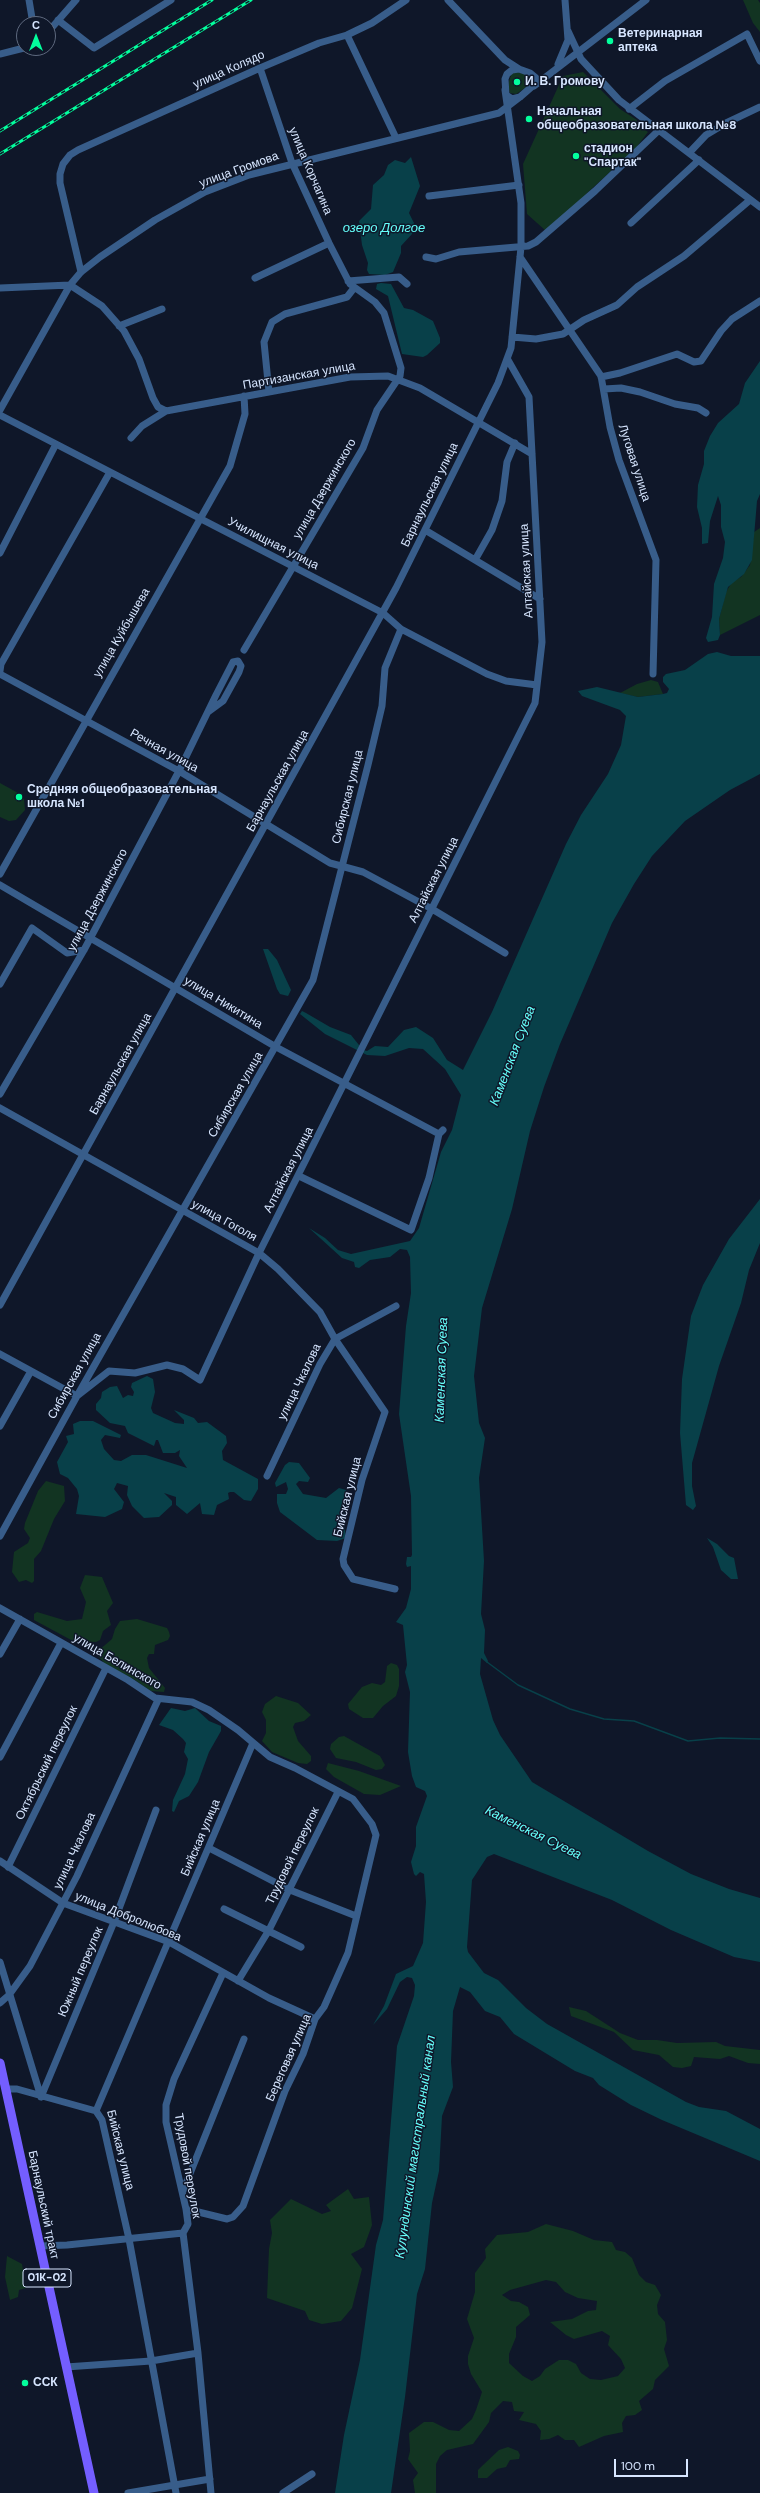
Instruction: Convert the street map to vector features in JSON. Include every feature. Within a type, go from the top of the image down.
[{"type":"main road","name":"Барнаульский тракт","points":[[0,2063],[94,2493]]},
{"type":"street","points":[[29,0],[32,16]]},
{"type":"street","points":[[56,22],[76,0]]},
{"type":"street","points":[[58,20],[94,48],[171,0]]},
{"type":"street","name":"улица Колядо","points":[[81,272],[60,183],[60,174],[63,164],[78,150],[260,68],[319,43],[347,35],[372,23],[406,0]]},
{"type":"street","points":[[448,0],[501,56],[519,69],[530,73],[544,75],[552,71],[566,48],[568,31],[565,0]]},
{"type":"street","points":[[501,56],[504,66],[505,90],[508,98],[520,97],[576,52],[646,0]]},
{"type":"street","points":[[568,31],[576,52],[629,109],[760,207]]},
{"type":"street","points":[[629,109],[665,80],[747,34],[760,61]]},
{"type":"street","points":[[347,35],[396,138]]},
{"type":"street","points":[[0,54],[16,50]]},
{"type":"street","name":"улица Корчагина","points":[[260,68],[292,163],[348,281],[354,288],[375,302],[384,313],[401,368],[396,379]]},
{"type":"street","points":[[505,79],[508,72],[519,69]]},
{"type":"street","points":[[530,73],[536,78],[534,86]]},
{"type":"street","name":"Барнаульская улица","points":[[0,1305],[383,613],[508,360],[512,337],[521,247],[519,185],[506,108],[505,90]]},
{"type":"street","name":"улица Громова","points":[[0,410],[70,285],[81,272],[155,220],[205,192],[249,175],[292,163],[488,116],[506,108],[520,97]]},
{"type":"street","points":[[689,153],[706,135],[726,123],[760,107]]},
{"type":"street","points":[[426,257],[436,259],[460,252],[521,247],[536,242],[560,223],[658,130]]},
{"type":"street","points":[[630,223],[699,160]]},
{"type":"street","points":[[429,196],[519,185]]},
{"type":"street","points":[[512,337],[536,339],[564,334],[617,305],[637,287],[684,256],[750,200]]},
{"type":"street","points":[[255,278],[329,243]]},
{"type":"street","name":"Луговая улица","points":[[520,256],[601,377],[619,460],[656,560],[653,674]]},
{"type":"street","points":[[348,281],[400,276],[407,284]]},
{"type":"street","points":[[0,288],[70,285],[102,306],[119,326],[139,359],[153,398],[158,406],[166,411]]},
{"type":"street","points":[[269,392],[264,342],[272,322],[285,314],[347,298],[354,288]]},
{"type":"street","points":[[601,377],[620,373],[677,354],[694,362],[701,361],[721,331],[732,319],[760,301]]},
{"type":"street","points":[[119,326],[162,308]]},
{"type":"street","name":"Алтайская улица","points":[[77,1396],[109,1371],[135,1373],[167,1365],[183,1369],[200,1380],[259,1253],[535,703],[542,642],[528,397],[508,360]]},
{"type":"street","name":"Партизанская улица","points":[[131,438],[142,426],[166,411],[350,377],[388,376],[420,388],[532,454]]},
{"type":"street","name":"улица Дзержинского","points":[[244,650],[363,448],[377,410],[396,379]]},
{"type":"street","points":[[604,389],[620,388],[634,391],[675,404],[698,408],[706,413]]},
{"type":"street","name":"улица Куйбышева","points":[[0,874],[230,466],[245,414],[244,396]]},
{"type":"street","name":"Училищная улица","points":[[0,416],[383,613],[401,629],[487,674],[506,681],[537,685]]},
{"type":"street","points":[[475,560],[492,530],[502,501],[507,462],[515,443]]},
{"type":"street","points":[[0,553],[56,444]]},
{"type":"street","points":[[0,672],[1,664],[110,472]]},
{"type":"street","points":[[425,530],[540,599]]},
{"type":"street","name":"Сибирская улица","points":[[0,1536],[77,1396],[313,980],[380,713],[385,668],[401,629]]},
{"type":"street","name":"улица Дзержинского","points":[[0,1094],[84,950],[89,938],[179,771],[208,712],[233,662],[238,661],[241,666],[239,672],[223,701],[208,712]]},
{"type":"street","name":"Речная улица","points":[[0,672],[179,771],[266,826],[330,863],[342,865],[363,872],[432,909],[504,953]]},
{"type":"street","name":"улица Никитина","points":[[0,885],[276,1047],[441,1132],[429,1178],[411,1230],[298,1176]]},
{"type":"street","points":[[0,984],[32,928],[67,953],[84,950]]},
{"type":"street","name":"улица Гоголя","points":[[0,1108],[259,1253],[300,1290],[320,1312],[335,1339],[385,1412]]},
{"type":"street","name":"улица Чкалова","points":[[267,1476],[320,1364],[335,1339],[396,1306]]},
{"type":"street","points":[[0,1354],[77,1396]]},
{"type":"street","points":[[0,1426],[31,1371]]},
{"type":"street","name":"Бийская улица","points":[[385,1412],[362,1480],[343,1559],[344,1565],[353,1579],[395,1589]]},
{"type":"street","name":"улица Белинского","points":[[0,1608],[106,1668],[158,1700],[198,1704],[238,1730],[270,1757],[352,1799],[372,1824],[376,1835]]},
{"type":"street","points":[[0,1654],[20,1619]]},
{"type":"street","points":[[0,1757],[61,1643]]},
{"type":"street","name":"Октябрьский переулок","points":[[8,1867],[106,1668]]},
{"type":"street","name":"улица Чкалова","points":[[0,2003],[9,1995],[30,1966],[63,1903],[158,1700]]},
{"type":"street","name":"Бийская улица","points":[[176,2493],[129,2239],[102,2120],[96,2111],[253,1743]]},
{"type":"street","name":"Трудовой переулок","points":[[238,1981],[269,1930],[338,1792]]},
{"type":"street","name":"Южный переулок","points":[[41,2097],[114,1922],[156,1810]]},
{"type":"street","name":"Береговая улица","points":[[186,2208],[226,2219],[233,2217],[243,2206],[285,2091],[303,2054],[316,2019],[324,2007],[348,1952],[376,1835]]},
{"type":"street","points":[[208,1848],[290,1890],[356,1916]]},
{"type":"street","name":"улица Добролюбова","points":[[0,1861],[63,1903],[168,1942],[238,1981],[316,2019]]},
{"type":"street","points":[[224,1909],[301,1947]]},
{"type":"street","points":[[0,1962],[41,2097]]},
{"type":"street","name":"Трудовой переулок","points":[[211,2493],[198,2353],[184,2233],[188,2224],[183,2191],[166,2122],[166,2105],[174,2079],[223,1973]]},
{"type":"street","points":[[183,2191],[244,2039]]},
{"type":"street","points":[[6,2089],[17,2089],[41,2097],[96,2111]]},
{"type":"street","points":[[40,2246],[184,2233]]},
{"type":"street","points":[[66,2367],[151,2361],[198,2353]]},
{"type":"street","points":[[283,2493],[312,2474]]},
{"type":"street","points":[[128,2493],[210,2479]]},
{"type":"shaded area","points":[[743,0],[758,0],[760,3],[760,32],[753,23]]},
{"type":"shaded area","points":[[515,71],[531,77],[531,80],[525,88],[516,94],[510,93],[508,84],[512,73]]},
{"type":"shaded area","name":"стадион \"Спартак\"","points":[[583,72],[620,109],[637,120],[636,123],[648,132],[635,149],[586,194],[585,197],[546,231],[527,214],[523,164],[563,76]]},
{"type":"shaded area","points":[[760,528],[760,615],[720,635],[719,619],[726,592],[732,582],[741,577],[750,565],[754,532]]},
{"type":"shaded area","points":[[651,680],[658,682],[663,694],[638,697],[620,693],[637,684]]},
{"type":"shaded area","points":[[0,783],[20,794],[24,799],[25,810],[16,820],[9,821],[0,817]]},
{"type":"shaded area","points":[[46,1481],[64,1486],[65,1501],[54,1519],[41,1551],[34,1559],[34,1581],[32,1583],[26,1580],[19,1582],[12,1572],[14,1552],[28,1543],[30,1538],[24,1529],[25,1523],[38,1491]]},
{"type":"shaded area","points":[[85,1575],[102,1577],[113,1603],[107,1611],[111,1625],[103,1631],[100,1640],[96,1642],[73,1641],[34,1620],[34,1614],[37,1612],[67,1621],[82,1619],[86,1602],[80,1588]]},
{"type":"shaded area","points":[[137,1619],[167,1628],[169,1632],[170,1636],[168,1640],[155,1645],[154,1654],[149,1654],[147,1658],[149,1668],[165,1688],[164,1692],[151,1691],[132,1678],[107,1666],[98,1656],[98,1651],[112,1639],[115,1629],[120,1621]]},
{"type":"shaded area","points":[[391,1663],[397,1665],[399,1669],[399,1686],[396,1696],[383,1706],[373,1718],[363,1718],[349,1709],[348,1704],[362,1687],[372,1683],[381,1685],[385,1682],[387,1666]]},
{"type":"shaded area","points":[[276,1696],[298,1703],[311,1715],[304,1721],[295,1723],[293,1727],[298,1741],[311,1756],[311,1761],[307,1764],[298,1763],[272,1752],[262,1741],[266,1733],[266,1720],[262,1712],[265,1704]]},
{"type":"shaded area","points":[[344,1736],[380,1756],[385,1765],[382,1769],[376,1770],[356,1762],[336,1758],[330,1749],[331,1744],[339,1737]]},
{"type":"shaded area","points":[[328,1763],[359,1771],[401,1786],[380,1795],[364,1794],[334,1777],[326,1769]]},
{"type":"shaded area","points":[[569,2007],[586,2011],[620,2033],[638,2040],[657,2040],[677,2043],[716,2042],[725,2046],[760,2050],[760,2064],[748,2063],[729,2056],[720,2059],[694,2057],[691,2066],[682,2068],[673,2067],[659,2055],[633,2050],[614,2032],[571,2016]]},
{"type":"shaded area","points":[[348,2189],[354,2199],[369,2197],[372,2225],[364,2247],[351,2254],[362,2269],[352,2308],[341,2321],[322,2324],[309,2320],[305,2311],[267,2298],[269,2249],[272,2233],[270,2220],[291,2199],[322,2214],[331,2211],[326,2205]]},
{"type":"shaded area","points":[[546,2224],[573,2231],[594,2240],[612,2242],[616,2250],[625,2252],[632,2258],[639,2275],[646,2282],[655,2285],[661,2295],[657,2305],[658,2314],[665,2322],[667,2340],[664,2349],[669,2366],[655,2380],[653,2389],[639,2401],[642,2410],[635,2415],[626,2416],[622,2423],[623,2432],[604,2436],[579,2447],[574,2440],[565,2440],[558,2435],[549,2439],[540,2440],[541,2431],[536,2424],[519,2420],[524,2412],[514,2411],[512,2402],[503,2401],[491,2413],[489,2422],[473,2444],[447,2450],[440,2456],[436,2464],[436,2493],[415,2493],[413,2480],[418,2473],[408,2459],[410,2451],[409,2433],[424,2422],[433,2422],[449,2430],[459,2431],[472,2419],[482,2392],[471,2374],[468,2364],[468,2356],[474,2338],[467,2319],[475,2292],[475,2273],[486,2258],[485,2249],[497,2235],[528,2232]],"holes":[[[546,2280],[556,2282],[565,2292],[578,2298],[597,2301],[596,2310],[588,2311],[572,2319],[550,2322],[566,2335],[574,2339],[602,2331],[610,2336],[608,2345],[621,2359],[625,2368],[618,2376],[601,2380],[590,2379],[581,2373],[576,2364],[568,2360],[559,2360],[545,2369],[540,2376],[532,2381],[523,2376],[509,2363],[509,2354],[516,2337],[516,2327],[530,2315],[528,2307],[519,2302],[511,2301],[502,2295],[510,2290]]]},
{"type":"shaded area","points":[[7,2256],[22,2264],[26,2288],[19,2290],[18,2297],[10,2300],[5,2277]]},
{"type":"shaded area","points":[[508,2447],[518,2451],[520,2455],[519,2459],[510,2460],[506,2467],[497,2469],[487,2478],[478,2478],[478,2470],[499,2450]]},
{"type":"water","name":"озеро Долгое","points":[[411,157],[420,186],[409,213],[414,223],[412,234],[401,246],[401,253],[393,272],[385,275],[369,274],[367,270],[368,263],[362,245],[359,221],[371,209],[373,185],[384,175],[388,165],[395,160],[405,163]]},
{"type":"water","points":[[377,284],[391,284],[404,308],[413,310],[433,321],[440,338],[440,343],[427,355],[423,357],[402,354],[388,296],[376,289]]},
{"type":"water","points":[[760,361],[760,494],[757,501],[752,560],[744,574],[728,587],[719,619],[720,635],[718,640],[708,642],[706,638],[712,617],[714,584],[723,558],[725,542],[721,527],[721,505],[718,496],[710,521],[708,543],[702,544],[702,528],[697,507],[698,485],[704,464],[704,451],[710,436],[718,423],[739,404],[745,383]]},
{"type":"water","points":[[717,652],[731,656],[760,656],[760,774],[730,790],[685,821],[652,856],[612,923],[560,1044],[544,1087],[530,1131],[512,1209],[482,1308],[474,1376],[479,1423],[485,1438],[479,1478],[484,1561],[481,1614],[485,1630],[484,1653],[488,1661],[487,1663],[481,1658],[480,1674],[493,1720],[500,1735],[532,1782],[648,1851],[691,1874],[729,1889],[760,1898],[760,1962],[734,1957],[671,1930],[612,1900],[494,1854],[487,1857],[472,1880],[467,1947],[468,1952],[484,1973],[498,1980],[526,2008],[547,2024],[686,2102],[699,2107],[726,2111],[760,2129],[760,2161],[662,2120],[631,2105],[599,2085],[593,2078],[575,2071],[514,2034],[500,2017],[485,2011],[470,1992],[460,1987],[453,2011],[451,2062],[453,2087],[442,2116],[439,2171],[432,2203],[425,2269],[417,2294],[405,2397],[391,2493],[335,2493],[344,2435],[360,2360],[376,2245],[383,2220],[397,2046],[414,1996],[415,1985],[412,1978],[407,1977],[400,1982],[387,2009],[373,2025],[384,2006],[396,1974],[413,1966],[423,1943],[426,1902],[424,1874],[420,1872],[416,1876],[414,1874],[411,1862],[416,1846],[416,1827],[427,1796],[425,1791],[416,1787],[412,1776],[408,1752],[410,1692],[405,1672],[407,1665],[403,1625],[396,1622],[406,1608],[411,1589],[411,1566],[407,1567],[406,1564],[407,1557],[411,1557],[412,1555],[411,1496],[399,1414],[406,1326],[411,1293],[410,1257],[407,1250],[400,1249],[390,1257],[370,1260],[359,1268],[355,1267],[354,1262],[342,1258],[309,1228],[325,1238],[338,1250],[351,1254],[410,1241],[419,1228],[441,1152],[452,1130],[461,1095],[445,1069],[423,1049],[409,1048],[385,1056],[367,1055],[325,1034],[300,1014],[302,1011],[330,1027],[351,1035],[363,1050],[367,1051],[375,1046],[388,1047],[404,1030],[416,1027],[433,1038],[447,1060],[463,1070],[492,1012],[566,844],[581,815],[608,774],[621,745],[626,716],[620,710],[582,696],[578,691],[597,687],[638,697],[667,693],[669,689],[663,682],[663,677],[666,674],[685,670],[708,654]]},
{"type":"water","points":[[263,949],[268,949],[277,960],[291,990],[288,996],[280,994],[277,989]]},
{"type":"water","points":[[760,1199],[760,1243],[749,1270],[741,1303],[719,1366],[692,1463],[692,1486],[696,1506],[693,1510],[686,1505],[680,1433],[682,1379],[691,1316],[703,1285],[729,1239]]},
{"type":"water","points":[[147,1376],[153,1379],[155,1392],[151,1408],[153,1413],[175,1423],[184,1424],[184,1420],[174,1410],[194,1418],[198,1423],[207,1422],[226,1436],[227,1443],[222,1451],[223,1460],[258,1479],[258,1489],[251,1501],[244,1500],[234,1492],[230,1492],[228,1493],[229,1499],[217,1505],[214,1515],[202,1514],[200,1503],[187,1514],[176,1505],[176,1497],[164,1493],[172,1501],[172,1505],[159,1517],[144,1518],[132,1506],[127,1495],[128,1486],[117,1483],[114,1489],[124,1502],[122,1509],[105,1517],[76,1514],[79,1496],[77,1489],[68,1478],[60,1474],[57,1462],[68,1442],[66,1436],[74,1434],[73,1424],[80,1421],[93,1421],[121,1435],[120,1438],[105,1435],[101,1440],[104,1449],[114,1460],[121,1461],[132,1455],[146,1455],[187,1468],[179,1456],[180,1450],[175,1453],[163,1453],[158,1440],[156,1440],[154,1446],[128,1433],[125,1426],[110,1423],[96,1410],[96,1404],[101,1398],[102,1392],[110,1387],[117,1386],[123,1398],[128,1395],[133,1396],[134,1392],[131,1387],[132,1383]]},
{"type":"water","points":[[289,1462],[299,1463],[310,1478],[308,1482],[299,1481],[296,1484],[303,1494],[326,1498],[339,1488],[346,1490],[349,1502],[344,1521],[346,1538],[337,1541],[317,1540],[280,1512],[277,1503],[277,1494],[286,1494],[288,1489],[286,1482],[276,1487],[275,1483],[285,1465]]},
{"type":"water","points":[[707,1538],[717,1544],[729,1556],[734,1558],[738,1579],[731,1579],[721,1570],[713,1547]]},
{"type":"water","points":[[171,1708],[185,1711],[195,1708],[209,1721],[221,1726],[221,1731],[209,1752],[198,1782],[189,1796],[179,1801],[174,1812],[172,1811],[173,1800],[185,1774],[188,1759],[184,1752],[186,1743],[183,1739],[173,1730],[159,1725]]},
{"type":"waterway","points":[[487,1662],[518,1685],[570,1709],[604,1719],[634,1721],[688,1741],[720,1738],[760,1739]]},
{"type":"railway","points":[[0,131],[212,0]]},
{"type":"railway","points":[[0,154],[251,0]]},
{"type":"place","name":"Ветеринарная аптека","points":[[610,41]]},
{"type":"place","name":"И. В. Громову","points":[[517,82]]},
{"type":"place","name":"Начальная общеобразовательная школа №8","points":[[529,119]]},
{"type":"place","name":"стадион \"Спартак\"","points":[[576,156]]},
{"type":"place","name":"Средняя общеобразовательная школа №1","points":[[19,797]]},
{"type":"place","name":"ССК","points":[[25,2383]]},
{"type":"water label","name":"Каменская Суева","points":[[513,1056]]},
{"type":"water label","name":"Каменская Суева","points":[[442,1370]]},
{"type":"water label","name":"Каменская Суева","points":[[533,1833]]},
{"type":"water label","name":"Кулундинский магистральный канал","points":[[416,2147]]}]
